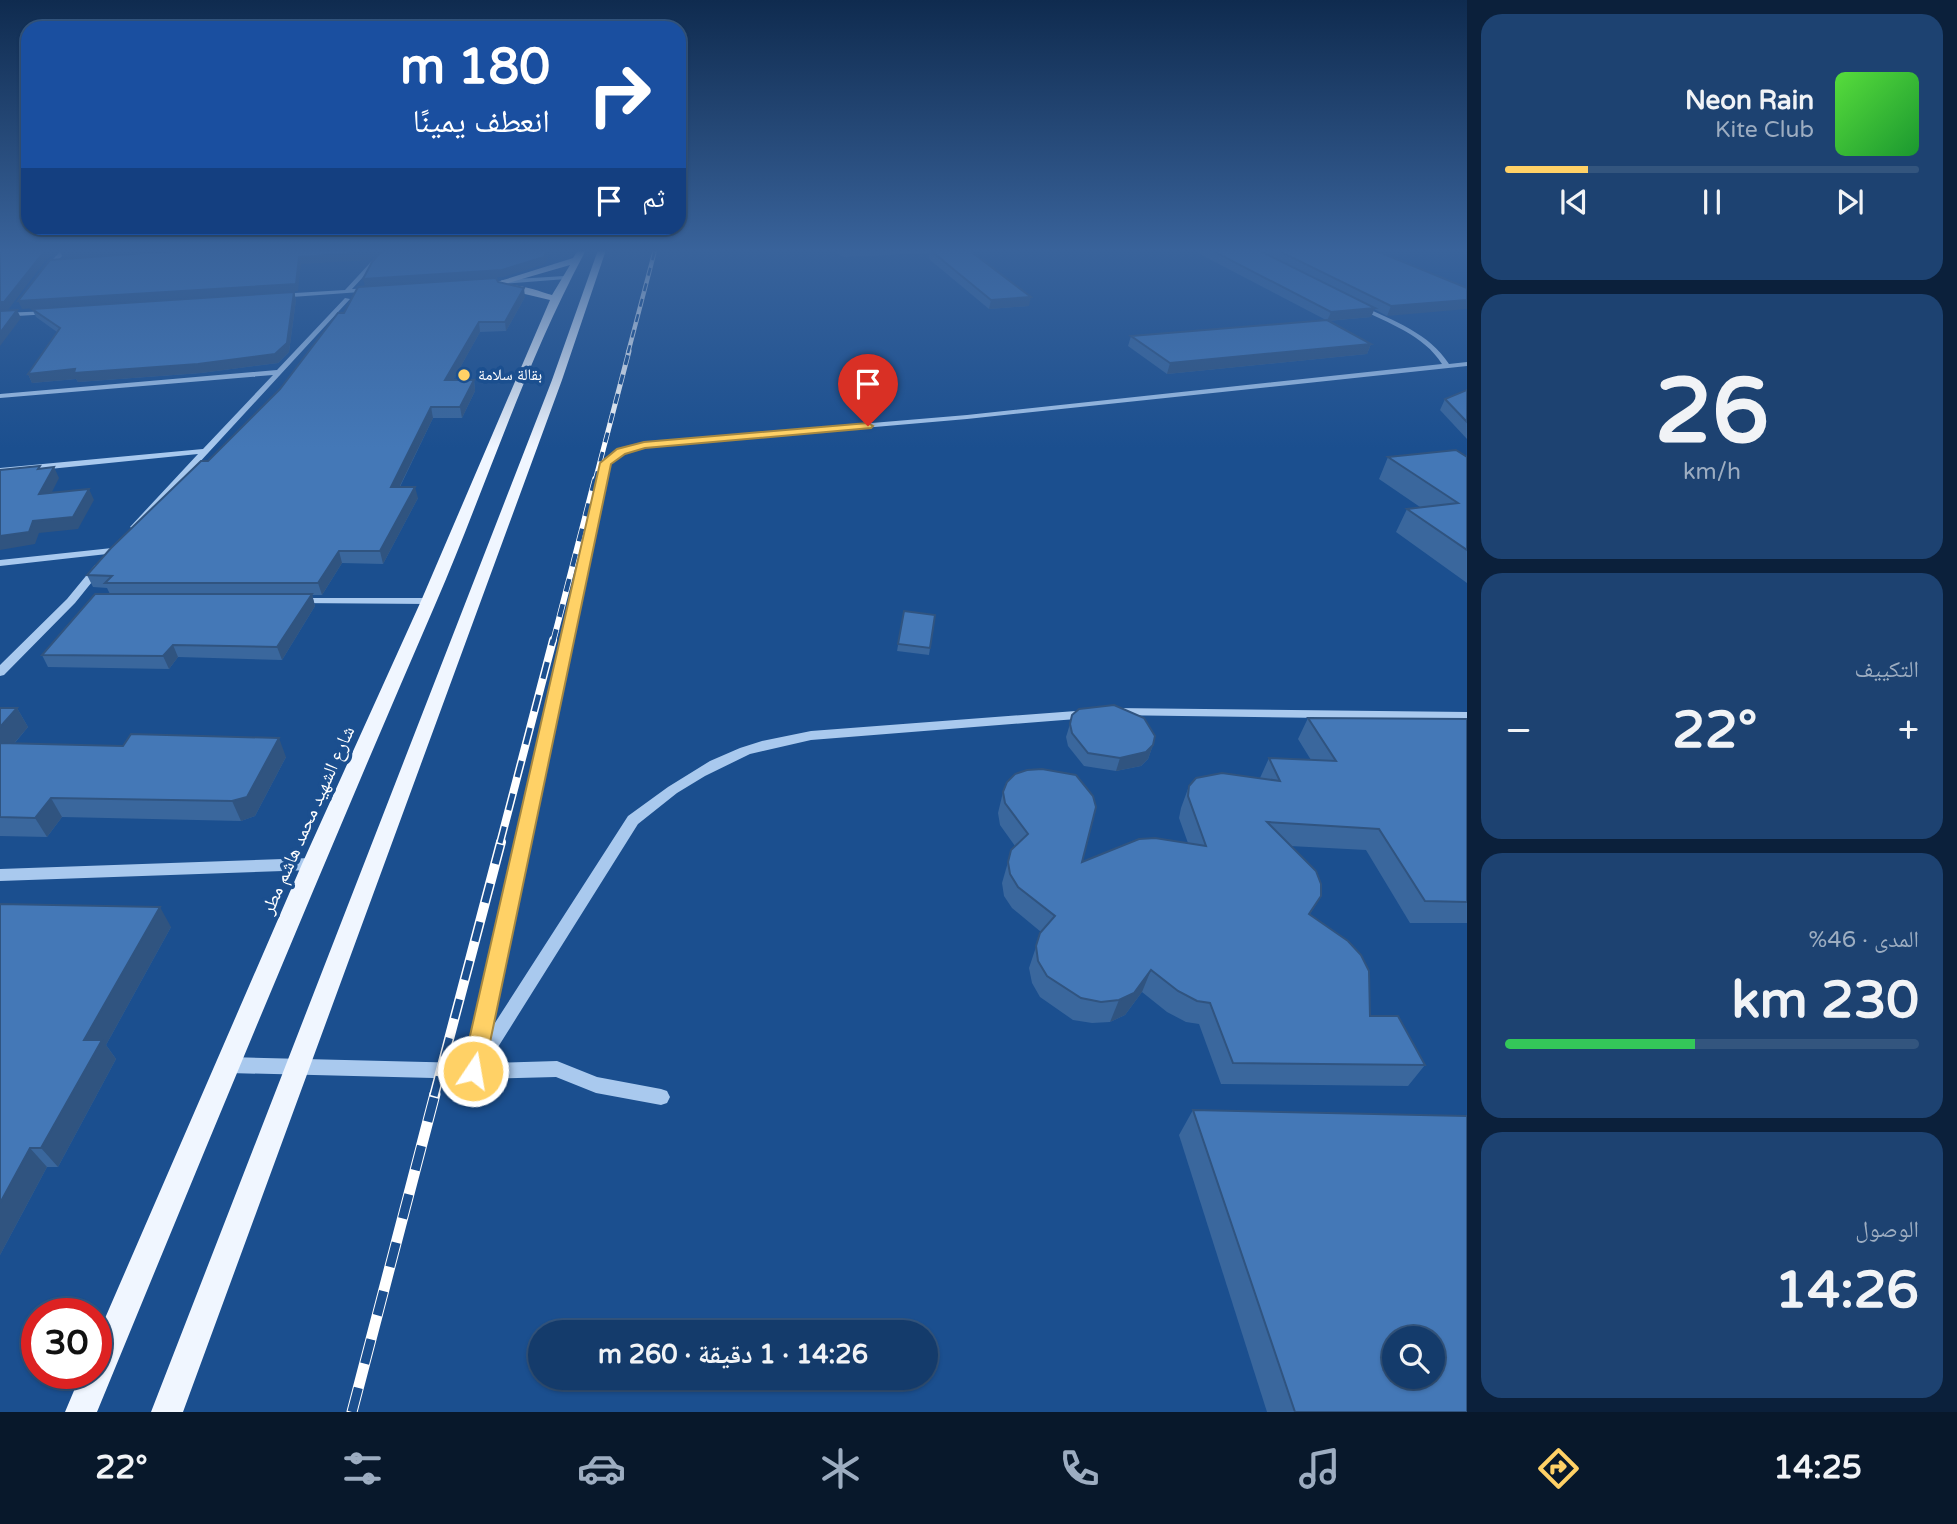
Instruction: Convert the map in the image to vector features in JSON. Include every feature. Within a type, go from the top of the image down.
[{"type":"main road","name":"شارع الشهيد محمد هاشم مطر","points":[[81,1412],[312,864],[429,601],[548,316]]},
{"type":"main road","points":[[167,1412],[579,316]]},
{"type":"street","points":[[130,531],[327,316]]},
{"type":"street","points":[[1376,316],[1425,341],[1443,358],[1447,367]]},
{"type":"street","points":[[0,324],[50,320]]},
{"type":"street","points":[[473,1071],[606,463],[612,457],[644,445],[918,421],[1467,364]]},
{"type":"street","points":[[0,396],[276,372]]},
{"type":"street","points":[[0,471],[202,451]]},
{"type":"street","points":[[0,672],[71,601],[121,541]]},
{"type":"street","points":[[0,563],[113,551]]},
{"type":"street","points":[[71,601],[84,601]]},
{"type":"street","points":[[291,601],[429,601]]},
{"type":"street","points":[[473,1071],[633,820],[676,786],[704,769],[745,751],[788,739],[832,732],[1109,712],[1467,716]]},
{"type":"street","points":[[0,875],[312,864]]},
{"type":"street","points":[[229,1065],[473,1071],[558,1069],[596,1085],[661,1097]]},
{"type":"building","points":[[0,316],[13,316],[0,333]]},
{"type":"building","points":[[42,316],[291,316],[287,343],[275,354],[198,364],[74,373],[75,369],[28,374],[60,328]]},
{"type":"building","points":[[336,316],[508,316],[505,322],[479,322],[445,380],[474,380],[460,407],[431,407],[391,487],[415,487],[380,551],[339,551],[318,583],[105,583],[112,576],[87,575],[111,548],[201,461],[208,461],[280,389]]},
{"type":"building","points":[[1327,320],[1371,344],[1170,363],[1131,336]]},
{"type":"building","points":[[1467,390],[1467,422],[1445,399]]},
{"type":"building","points":[[1456,450],[1467,457],[1467,550],[1407,509],[1458,503],[1388,457]]},
{"type":"building","points":[[40,466],[38,469],[54,467],[39,494],[89,489],[73,517],[33,521],[29,532],[0,536],[0,470]]},
{"type":"building","points":[[95,594],[312,594],[277,647],[173,645],[163,656],[42,655]]},
{"type":"building","points":[[904,611],[935,615],[930,648],[898,644]]},
{"type":"building","points":[[1114,705],[1144,718],[1155,736],[1153,745],[1146,752],[1120,758],[1088,753],[1072,733],[1072,715],[1079,709]]},
{"type":"building","points":[[0,708],[17,708],[0,727]]},
{"type":"building","points":[[1308,718],[1467,719],[1467,902],[1425,901],[1379,829],[1267,822],[1316,871],[1321,884],[1321,896],[1309,914],[1348,941],[1361,955],[1369,971],[1370,1016],[1398,1016],[1425,1065],[1233,1063],[1210,1003],[1197,1001],[1178,991],[1151,970],[1134,993],[1119,1000],[1101,1002],[1081,998],[1047,976],[1038,961],[1036,946],[1040,933],[1055,916],[1018,887],[1010,874],[1008,862],[1011,850],[1028,834],[1005,803],[1003,792],[1007,782],[1015,774],[1042,769],[1076,775],[1093,796],[1096,807],[1082,862],[1139,839],[1155,838],[1206,846],[1188,796],[1189,786],[1196,778],[1222,773],[1280,781],[1269,758],[1336,761]]},
{"type":"building","points":[[131,734],[279,738],[247,797],[232,801],[51,798],[35,818],[0,817],[0,743],[123,746]]},
{"type":"building","points":[[0,904],[160,907],[84,1040],[102,1040],[41,1148],[30,1148],[0,1203]]},
{"type":"building","points":[[1193,1110],[1467,1116],[1467,1412],[1295,1412]]},
{"type":"railway","points":[[628,353],[638,316]]},
{"type":"railway","points":[[595,481],[629,351]]},
{"type":"railway","points":[[553,642],[595,479]]},
{"type":"railway","points":[[500,843],[553,640]]},
{"type":"railway","points":[[434,1096],[501,842]]},
{"type":"railway","points":[[352,1412],[435,1094]]},
{"type":"place","name":"بقالة سلامة","points":[[464,375]]},
{"type":"route","points":[[473,1071],[606,463],[621,452],[644,445],[868,426]]}]
